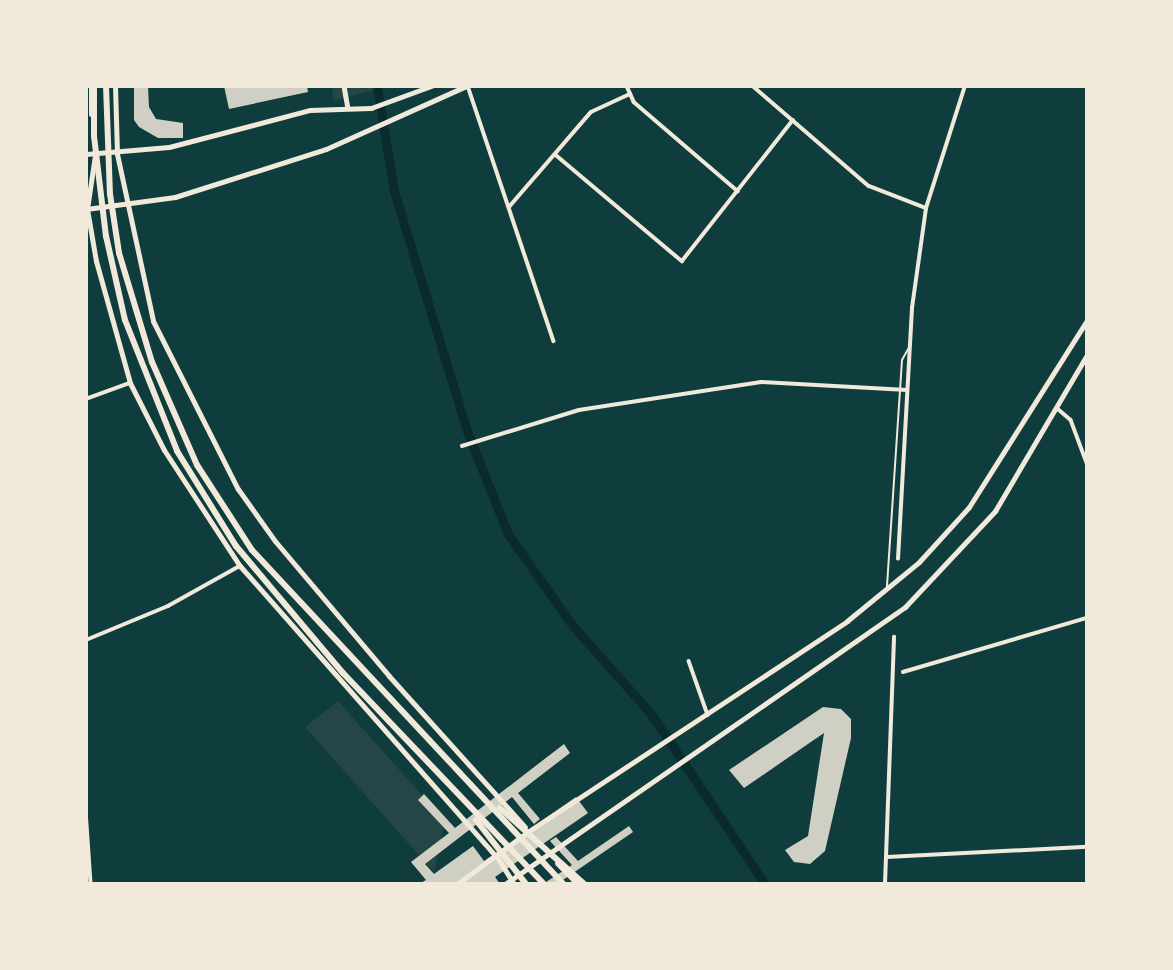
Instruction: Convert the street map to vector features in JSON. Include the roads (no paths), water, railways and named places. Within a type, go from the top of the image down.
[{"type":"highway","points":[[93,86],[94,136],[106,236],[125,320],[177,452],[236,547],[343,673],[460,799],[544,884]]},
{"type":"highway","points":[[106,86],[110,194],[130,298],[152,362],[197,465],[252,550],[472,782],[564,884]]},
{"type":"highway","points":[[472,782],[584,884]]},
{"type":"highway","points":[[460,799],[526,884]]},
{"type":"main road","points":[[93,86],[95,153],[87,209],[92,239],[130,383],[164,450],[240,566],[497,857],[510,883],[548,853],[905,607],[995,511],[1087,355]]},
{"type":"main road","points":[[115,86],[117,153],[126,207],[153,321],[238,489],[275,541],[381,666],[577,884]]},
{"type":"main road","points":[[86,154],[169,147],[310,110],[371,108],[431,86]]},
{"type":"main road","points":[[87,209],[126,207],[175,197],[326,149],[467,86]]},
{"type":"main road","points":[[86,232],[92,239]]},
{"type":"main road","points":[[457,884],[529,831],[709,715],[887,589],[944,539],[969,507],[1087,320]]},
{"type":"street","points":[[344,86],[348,108]]},
{"type":"street","points":[[467,86],[554,341]]},
{"type":"street","points":[[627,86],[634,102],[738,191]]},
{"type":"street","points":[[753,86],[869,186],[926,208]]},
{"type":"street","points":[[898,559],[910,345],[926,208],[965,86]]},
{"type":"street","points":[[509,207],[591,112],[630,94]]},
{"type":"street","points":[[556,155],[682,261],[793,120]]},
{"type":"street","points":[[462,446],[579,410],[761,382],[907,390]]},
{"type":"street","points":[[86,399],[130,383]]},
{"type":"street","points":[[1056,408],[1071,420],[1087,463]]},
{"type":"street","points":[[86,640],[168,606],[240,566]]},
{"type":"street","points":[[902,672],[1087,618]]},
{"type":"street","points":[[885,884],[894,637]]},
{"type":"street","points":[[688,661],[709,715]]},
{"type":"street","points":[[86,810],[91,884]]},
{"type":"street","points":[[887,857],[1087,847]]},
{"type":"lane","points":[[887,589],[902,360],[910,345]]},
{"type":"waterway","points":[[377,86],[394,191],[468,434],[508,534],[573,626],[651,714],[765,884]]}]
